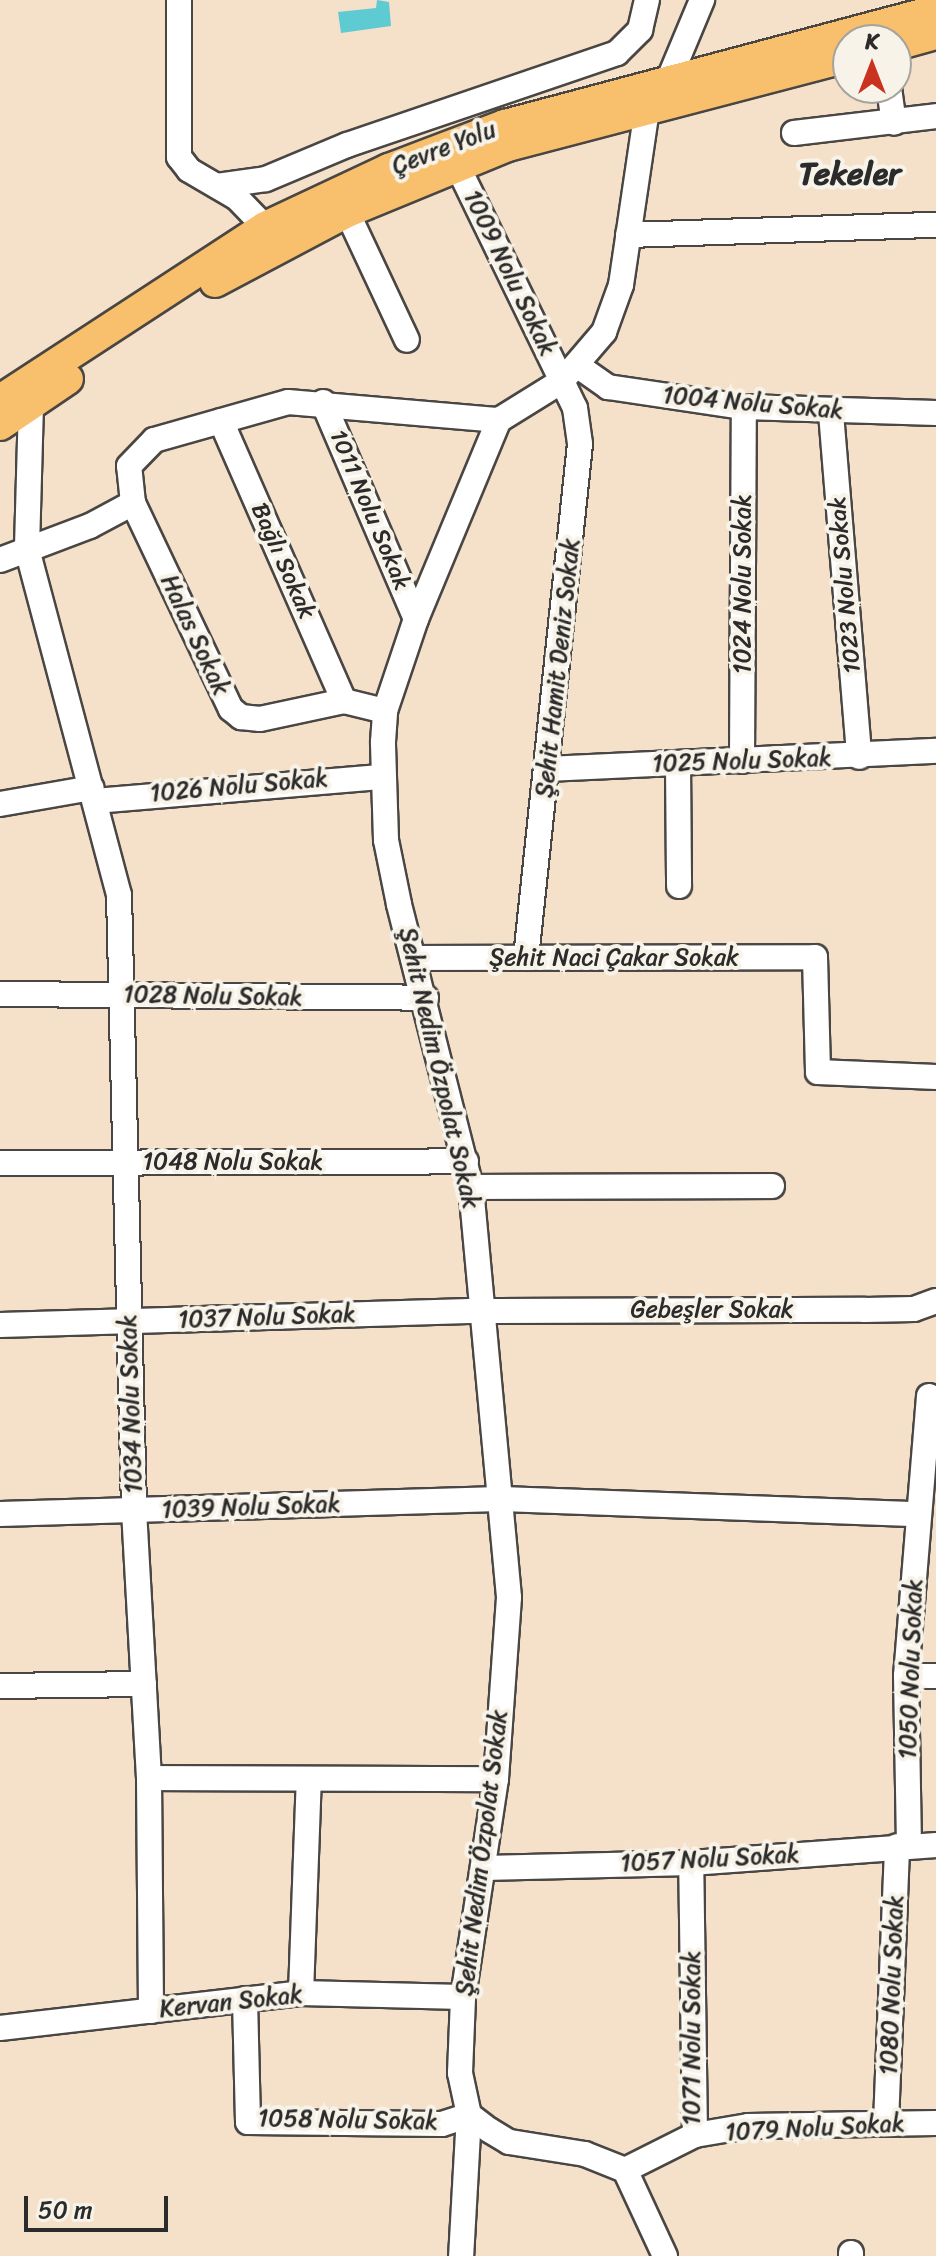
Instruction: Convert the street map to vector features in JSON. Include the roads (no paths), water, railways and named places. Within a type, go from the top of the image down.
[{"type":"main road","name":"Çevre Yolu","points":[[0,400],[265,227],[440,148],[669,79],[936,10]]},
{"type":"main road","points":[[912,41],[936,34]]},
{"type":"main road","name":"Çevre Yolu","points":[[0,425],[211,284],[347,212],[457,165],[647,108],[832,61]]},
{"type":"street","points":[[179,0],[179,157],[189,170],[237,198],[265,227]]},
{"type":"street","points":[[217,186],[266,179],[347,145],[617,53],[640,30],[647,0]]},
{"type":"street","points":[[0,560],[90,526],[133,503],[129,466],[154,440],[288,402],[323,402],[499,420],[570,374],[604,332],[621,285],[647,108],[669,79],[702,0]]},
{"type":"street","points":[[891,104],[894,123]]},
{"type":"street","points":[[794,133],[936,116]]},
{"type":"street","name":"1009 Nolu Sokak","points":[[457,165],[570,374]]},
{"type":"street","points":[[347,212],[407,340]]},
{"type":"street","points":[[628,235],[936,225]]},
{"type":"street","name":"1004 Nolu Sokak","points":[[570,374],[608,387],[744,407],[831,413],[936,413]]},
{"type":"street","name":"Şehit Hamit Deniz Sokak","points":[[526,958],[580,444],[570,374]]},
{"type":"street","name":"1011 Nolu Sokak","points":[[323,402],[416,619]]},
{"type":"street","name":"1034 Nolu Sokak","points":[[31,404],[27,549],[119,895],[123,1162],[134,1510],[149,1778],[151,2011]]},
{"type":"street","name":"1024 Nolu Sokak","points":[[742,761],[744,407]]},
{"type":"street","name":"1023 Nolu Sokak","points":[[831,413],[859,757]]},
{"type":"street","name":"Şehit Nedim Özpolat Sokak","points":[[461,2256],[469,2115],[460,2073],[463,1997],[496,1779],[509,1597],[486,1311],[471,1187],[386,840],[383,777],[385,711],[416,619],[499,420]]},
{"type":"street","name":"Bağlı Sokak","points":[[221,421],[344,701]]},
{"type":"street","name":"Halas Sokak","points":[[133,503],[231,709],[241,717],[260,719],[344,701],[385,711]]},
{"type":"street","name":"1025 Nolu Sokak","points":[[548,769],[859,757],[936,751]]},
{"type":"street","points":[[678,764],[679,886]]},
{"type":"street","name":"1026 Nolu Sokak","points":[[0,804],[93,794],[383,777]]},
{"type":"street","name":"Şehit Naci Çakar Sokak","points":[[413,958],[815,957],[818,1072],[936,1077]]},
{"type":"street","name":"1028 Nolu Sokak","points":[[0,994],[426,998]]},
{"type":"street","name":"1048 Nolu Sokak","points":[[0,1163],[466,1161]]},
{"type":"street","points":[[471,1187],[772,1186]]},
{"type":"street","name":"Gebeşler Sokak","points":[[486,1311],[914,1309],[936,1301]]},
{"type":"street","name":"1037 Nolu Sokak","points":[[0,1325],[486,1311]]},
{"type":"street","name":"1050 Nolu Sokak","points":[[903,1846],[906,1676],[924,1503],[929,1396]]},
{"type":"street","name":"1039 Nolu Sokak","points":[[0,1514],[502,1499],[924,1503]]},
{"type":"street","points":[[906,1676],[936,1676]]},
{"type":"street","points":[[0,1686],[144,1684]]},
{"type":"street","points":[[149,1778],[496,1779]]},
{"type":"street","points":[[301,1993],[309,1779]]},
{"type":"street","name":"1057 Nolu Sokak","points":[[484,1868],[691,1863],[936,1845]]},
{"type":"street","name":"1080 Nolu Sokak","points":[[886,2123],[903,1846]]},
{"type":"street","name":"1071 Nolu Sokak","points":[[625,2170],[695,2135],[691,1863]]},
{"type":"street","name":"Kervan Sokak","points":[[0,2028],[301,1993],[463,1997]]},
{"type":"street","name":"1058 Nolu Sokak","points":[[245,1999],[248,2122],[442,2124],[469,2115]]},
{"type":"street","points":[[469,2115],[509,2142],[585,2154],[625,2170],[665,2256]]},
{"type":"street","name":"1079 Nolu Sokak","points":[[695,2135],[748,2126],[936,2123]]},
{"type":"water","points":[[377,0],[389,2],[391,26],[341,33],[338,12],[376,8]]},
{"type":"district","name":"Tekeler","points":[[850,174]]}]
